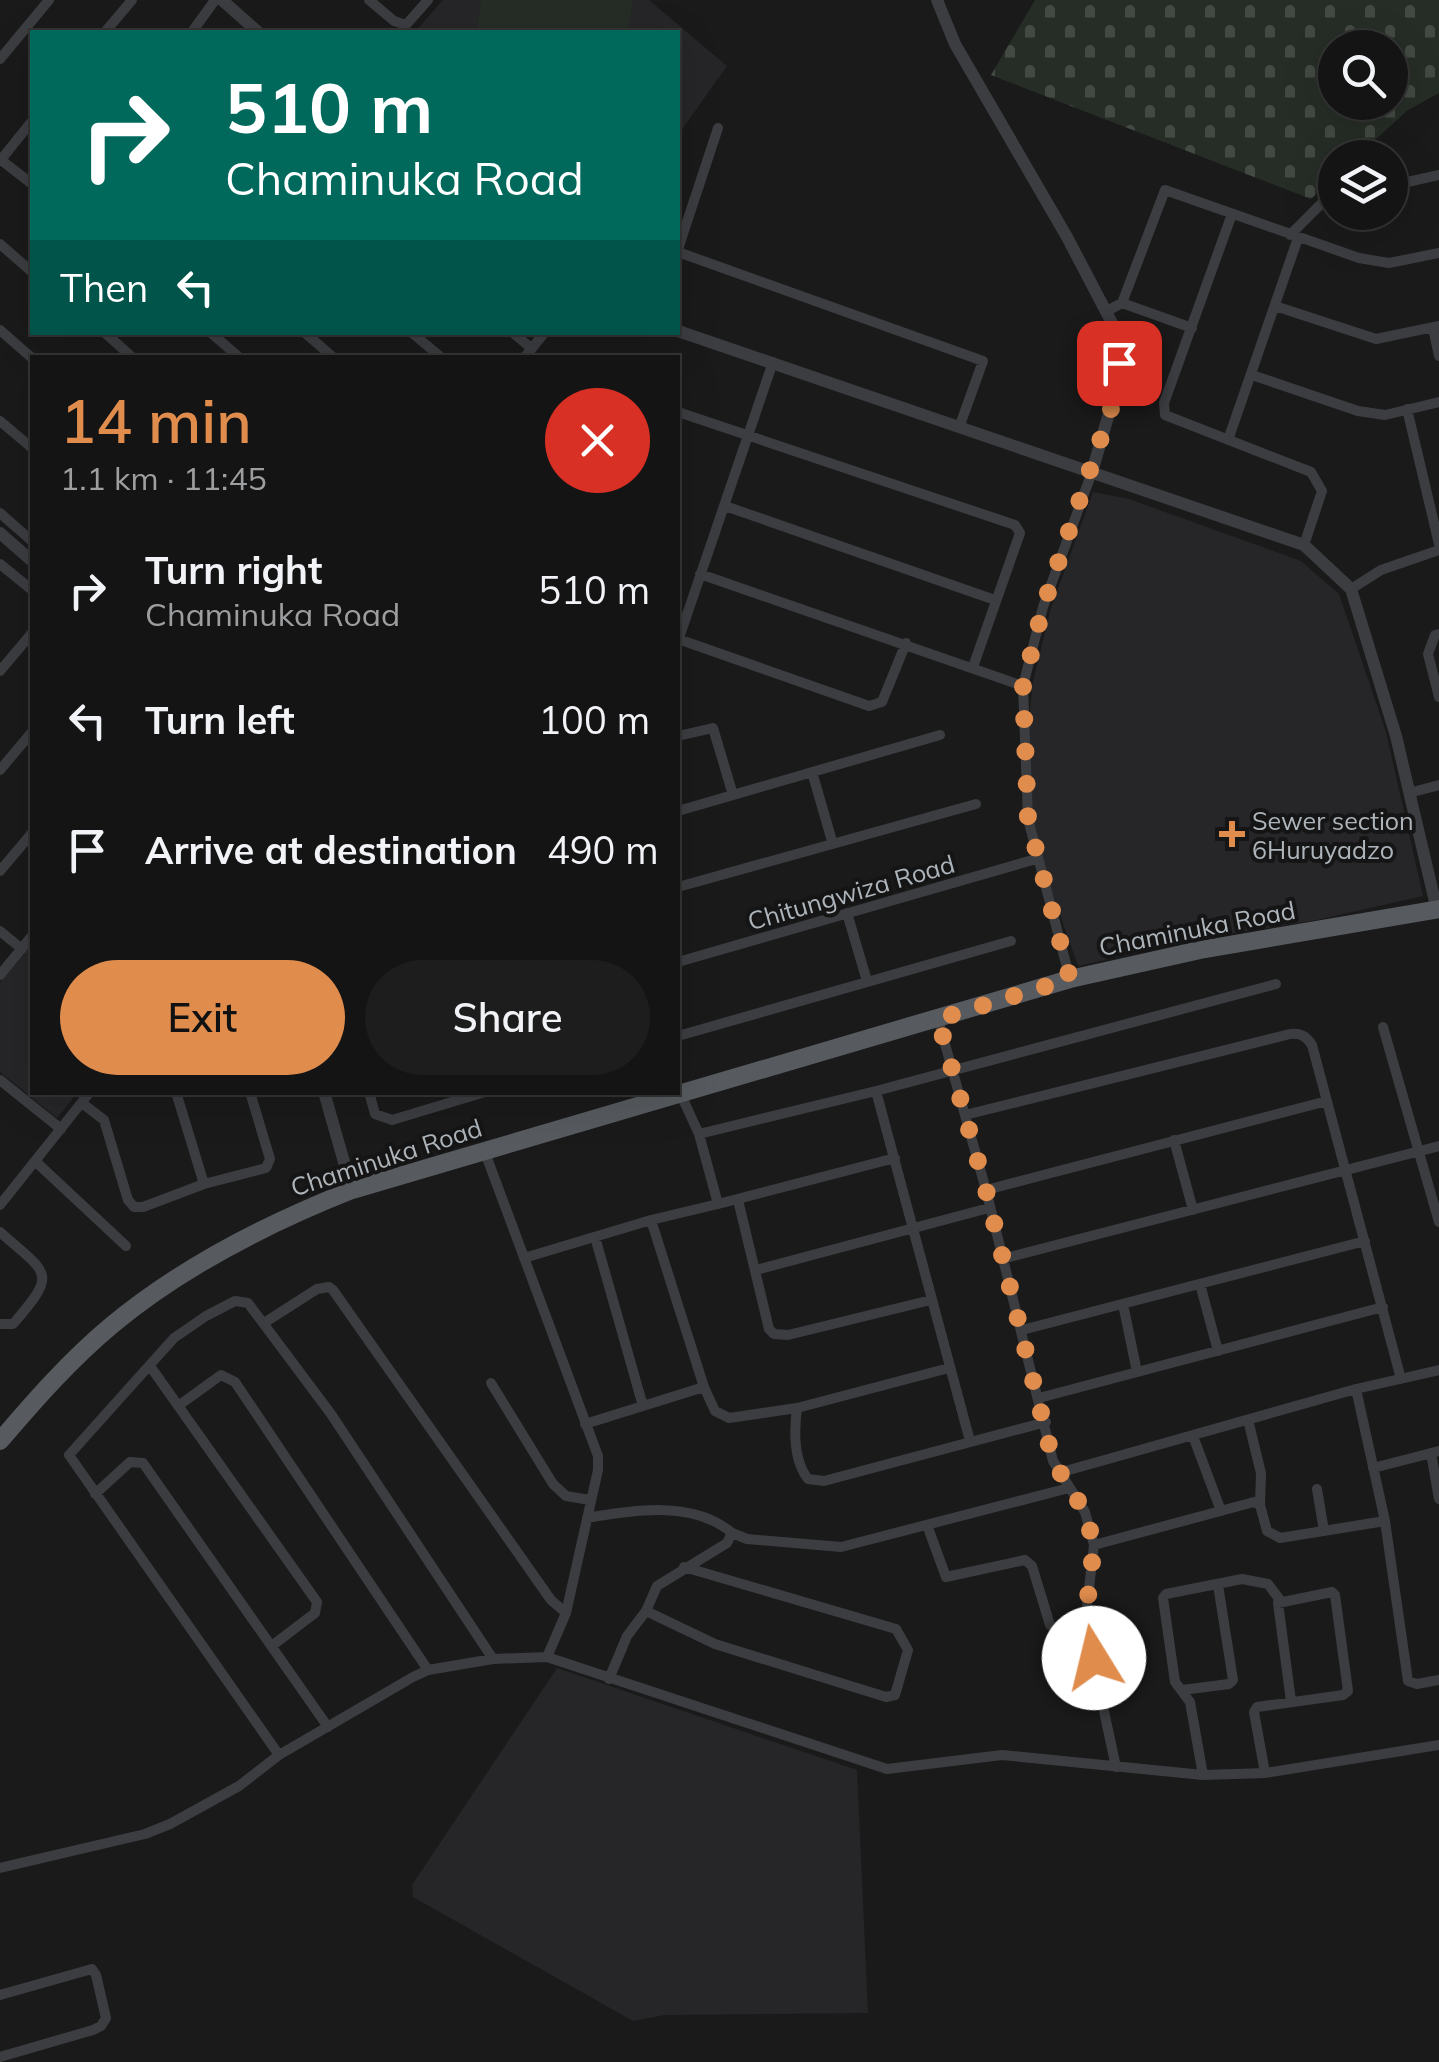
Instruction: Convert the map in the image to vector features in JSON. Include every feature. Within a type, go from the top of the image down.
[{"type":"main road","name":"Chaminuka Road","points":[[680,1093],[1070,979],[1200,950],[1438,909]]},
{"type":"main road","name":"Chaminuka Road","points":[[0,1442],[62,1371],[140,1304],[260,1229],[352,1190],[673,1095]]},
{"type":"street","points":[[0,59],[49,0]]},
{"type":"street","points":[[107,30],[132,0]]},
{"type":"street","points":[[194,30],[219,0],[256,30]]},
{"type":"street","points":[[369,0],[394,21],[406,25],[428,0]]},
{"type":"street","points":[[937,0],[955,44],[1107,311],[1120,375],[1092,472],[1043,607],[1023,686],[1028,819],[1070,979]]},
{"type":"street","points":[[30,124],[1,160],[30,182]]},
{"type":"street","points":[[680,244],[718,128]]},
{"type":"street","points":[[1408,182],[1439,175]]},
{"type":"street","points":[[1107,311],[1122,303],[1165,190],[1360,258],[1389,263],[1439,253]]},
{"type":"street","points":[[1228,440],[1275,306],[1294,237],[1318,209]]},
{"type":"street","points":[[1232,214],[1164,404],[1165,414],[1312,472],[1322,491],[1304,545]]},
{"type":"street","points":[[0,244],[30,270]]},
{"type":"street","points":[[680,251],[983,361],[960,425]]},
{"type":"street","points":[[1122,303],[1192,328]]},
{"type":"street","points":[[1275,306],[1376,339],[1436,327],[1439,356]]},
{"type":"street","points":[[0,330],[30,356]]},
{"type":"street","points":[[680,331],[1304,545],[1351,589],[1391,720],[1438,909]]},
{"type":"street","points":[[107,335],[130,355]]},
{"type":"street","points":[[213,335],[237,355]]},
{"type":"street","points":[[307,335],[331,355]]},
{"type":"street","points":[[415,335],[439,355]]},
{"type":"street","points":[[680,634],[773,362]]},
{"type":"street","points":[[1252,374],[1358,411],[1385,415],[1439,402]]},
{"type":"street","points":[[1351,589],[1381,570],[1439,547],[1407,409]]},
{"type":"street","points":[[680,413],[1015,525],[1020,533],[973,666]]},
{"type":"street","points":[[0,421],[30,446]]},
{"type":"street","points":[[1424,478],[1439,474]]},
{"type":"street","points":[[725,506],[995,600]]},
{"type":"street","points":[[0,513],[30,539]]},
{"type":"street","points":[[0,534],[30,559]]},
{"type":"street","points":[[2,568],[30,589]]},
{"type":"street","points":[[700,574],[1023,686]]},
{"type":"street","points":[[1439,634],[1435,635],[1428,654],[1439,698]]},
{"type":"street","points":[[0,671],[30,635]]},
{"type":"street","points":[[680,641],[869,706],[882,702],[906,643]]},
{"type":"street","points":[[680,736],[713,728],[732,795]]},
{"type":"street","points":[[0,770],[30,734]]},
{"type":"street","points":[[680,810],[940,735]]},
{"type":"street","points":[[812,772],[832,842]]},
{"type":"street","points":[[1409,793],[1439,785]]},
{"type":"street","points":[[680,886],[976,804]]},
{"type":"street","points":[[0,871],[30,835]]},
{"type":"street","name":"Chitungwiza Road","points":[[680,961],[1036,859]]},
{"type":"street","points":[[847,914],[867,980]]},
{"type":"street","points":[[0,930],[22,949]]},
{"type":"street","points":[[0,975],[30,939]]},
{"type":"street","points":[[680,1035],[1011,941]]},
{"type":"street","points":[[699,1134],[1276,984]]},
{"type":"street","points":[[938,1019],[986,1190],[1053,1461],[1085,1512],[1094,1545],[1085,1623],[1116,1767]]},
{"type":"street","points":[[1383,1028],[1439,1222]]},
{"type":"street","points":[[965,1115],[1300,1033],[1312,1044],[1401,1379]]},
{"type":"street","points":[[1,1082],[61,1129]]},
{"type":"street","points":[[876,1091],[970,1440]]},
{"type":"street","points":[[680,1093],[699,1134],[718,1204]]},
{"type":"street","points":[[0,1205],[88,1095]]},
{"type":"street","points":[[177,1095],[204,1184]]},
{"type":"street","points":[[82,1103],[104,1120],[128,1200],[134,1207],[262,1170],[269,1164],[251,1095]]},
{"type":"street","points":[[325,1095],[352,1190]]},
{"type":"street","points":[[370,1095],[375,1114],[392,1120],[474,1095]]},
{"type":"street","points":[[986,1190],[1327,1100]]},
{"type":"street","points":[[1174,1140],[1193,1210]]},
{"type":"street","points":[[1002,1259],[1439,1146]]},
{"type":"street","points":[[484,1150],[599,1463],[566,1613],[546,1658]]},
{"type":"street","points":[[524,1258],[651,1220],[895,1158]]},
{"type":"street","points":[[35,1161],[126,1246]]},
{"type":"street","points":[[738,1200],[770,1329],[781,1336],[931,1300]]},
{"type":"street","points":[[756,1270],[989,1208]]},
{"type":"street","points":[[651,1220],[704,1387],[715,1411],[728,1418],[797,1408],[950,1368]]},
{"type":"street","points":[[0,1232],[42,1270],[45,1280],[40,1292],[13,1324],[0,1324]]},
{"type":"street","points":[[595,1236],[644,1406]]},
{"type":"street","points":[[1022,1330],[1366,1241]]},
{"type":"street","points":[[1200,1284],[1218,1352]]},
{"type":"street","points":[[264,1323],[317,1289],[333,1290],[551,1600],[566,1613]]},
{"type":"street","points":[[280,1755],[69,1458],[70,1452],[186,1328],[235,1301],[248,1303],[342,1429],[493,1658]]},
{"type":"street","points":[[1122,1304],[1137,1372]]},
{"type":"street","points":[[1039,1398],[1383,1307]]},
{"type":"street","points":[[150,1366],[317,1602],[315,1613],[273,1645]]},
{"type":"street","points":[[1062,1472],[1356,1389],[1439,1370]]},
{"type":"street","points":[[178,1406],[221,1375],[234,1382],[428,1670]]},
{"type":"street","points":[[491,1384],[553,1484],[566,1496],[590,1500]]},
{"type":"street","points":[[586,1424],[704,1387]]},
{"type":"street","points":[[1356,1389],[1385,1521],[1408,1681],[1417,1684],[1439,1680]]},
{"type":"street","points":[[797,1408],[794,1436],[802,1473],[815,1481],[1046,1422]]},
{"type":"street","points":[[1248,1420],[1261,1473],[1260,1505],[1264,1524],[1272,1536],[1280,1538],[1385,1521]]},
{"type":"street","points":[[1193,1436],[1221,1511]]},
{"type":"street","points":[[1373,1468],[1435,1452],[1439,1499]]},
{"type":"street","points":[[95,1494],[130,1462],[143,1463],[328,1727]]},
{"type":"street","points":[[587,1518],[658,1510],[716,1519],[746,1539],[829,1548],[1069,1488]]},
{"type":"street","points":[[1317,1489],[1324,1531]]},
{"type":"street","points":[[1094,1545],[1254,1502],[1260,1505]]},
{"type":"street","points":[[928,1524],[946,1577],[1028,1561],[1050,1625],[1059,1628],[1085,1623]]},
{"type":"street","points":[[610,1679],[627,1636],[657,1586],[727,1543],[732,1533]]},
{"type":"street","points":[[646,1610],[715,1644],[886,1697],[894,1695],[908,1650],[896,1629],[684,1566]]},
{"type":"street","points":[[1202,1775],[1190,1702],[1175,1682],[1163,1598],[1166,1594],[1242,1578],[1258,1580],[1275,1590],[1280,1600]]},
{"type":"street","points":[[1182,1690],[1229,1684],[1233,1680],[1218,1584]]},
{"type":"street","points":[[1265,1773],[1255,1709],[1343,1695],[1349,1688],[1335,1595],[1329,1591],[1280,1600]]},
{"type":"street","points":[[1280,1600],[1277,1606],[1291,1701]]},
{"type":"street","points":[[0,1868],[145,1834],[170,1824],[428,1670],[493,1658],[546,1658],[887,1769],[988,1755],[1202,1775],[1265,1773],[1439,1745]]},
{"type":"street","points":[[0,1995],[92,1970],[106,2018],[102,2026],[93,2030],[0,2057]]},
{"type":"shaded area","points":[[443,0],[649,0],[727,66],[680,132],[680,30],[417,30]]},
{"type":"shaded area","points":[[1093,492],[1129,499],[1301,561],[1339,594],[1386,732],[1423,896],[1078,966],[1023,809],[1032,686],[1051,608]]},
{"type":"shaded area","points":[[30,947],[30,1095],[75,1095],[57,1118],[0,1072],[0,982]]},
{"type":"shaded area","points":[[557,1668],[857,1770],[868,2013],[665,2015],[633,2021],[413,1897],[412,1885]]},
{"type":"green space","points":[[481,0],[633,0],[628,30],[477,30]]},
{"type":"green space","points":[[1035,0],[1439,0],[1439,93],[1408,110],[1408,30],[1318,30],[1318,120],[1397,120],[1375,140],[1318,140],[1318,192],[1311,199],[991,75]]},
{"type":"place","name":"Sewer section 6Huruyadzo","points":[[1232,834]]},
{"type":"route","points":[[1094,1658],[1085,1623],[1094,1545],[1085,1512],[1053,1461],[986,1190],[938,1019],[1070,979],[1028,819],[1023,686],[1043,607],[1114,400],[1119,363]]}]
